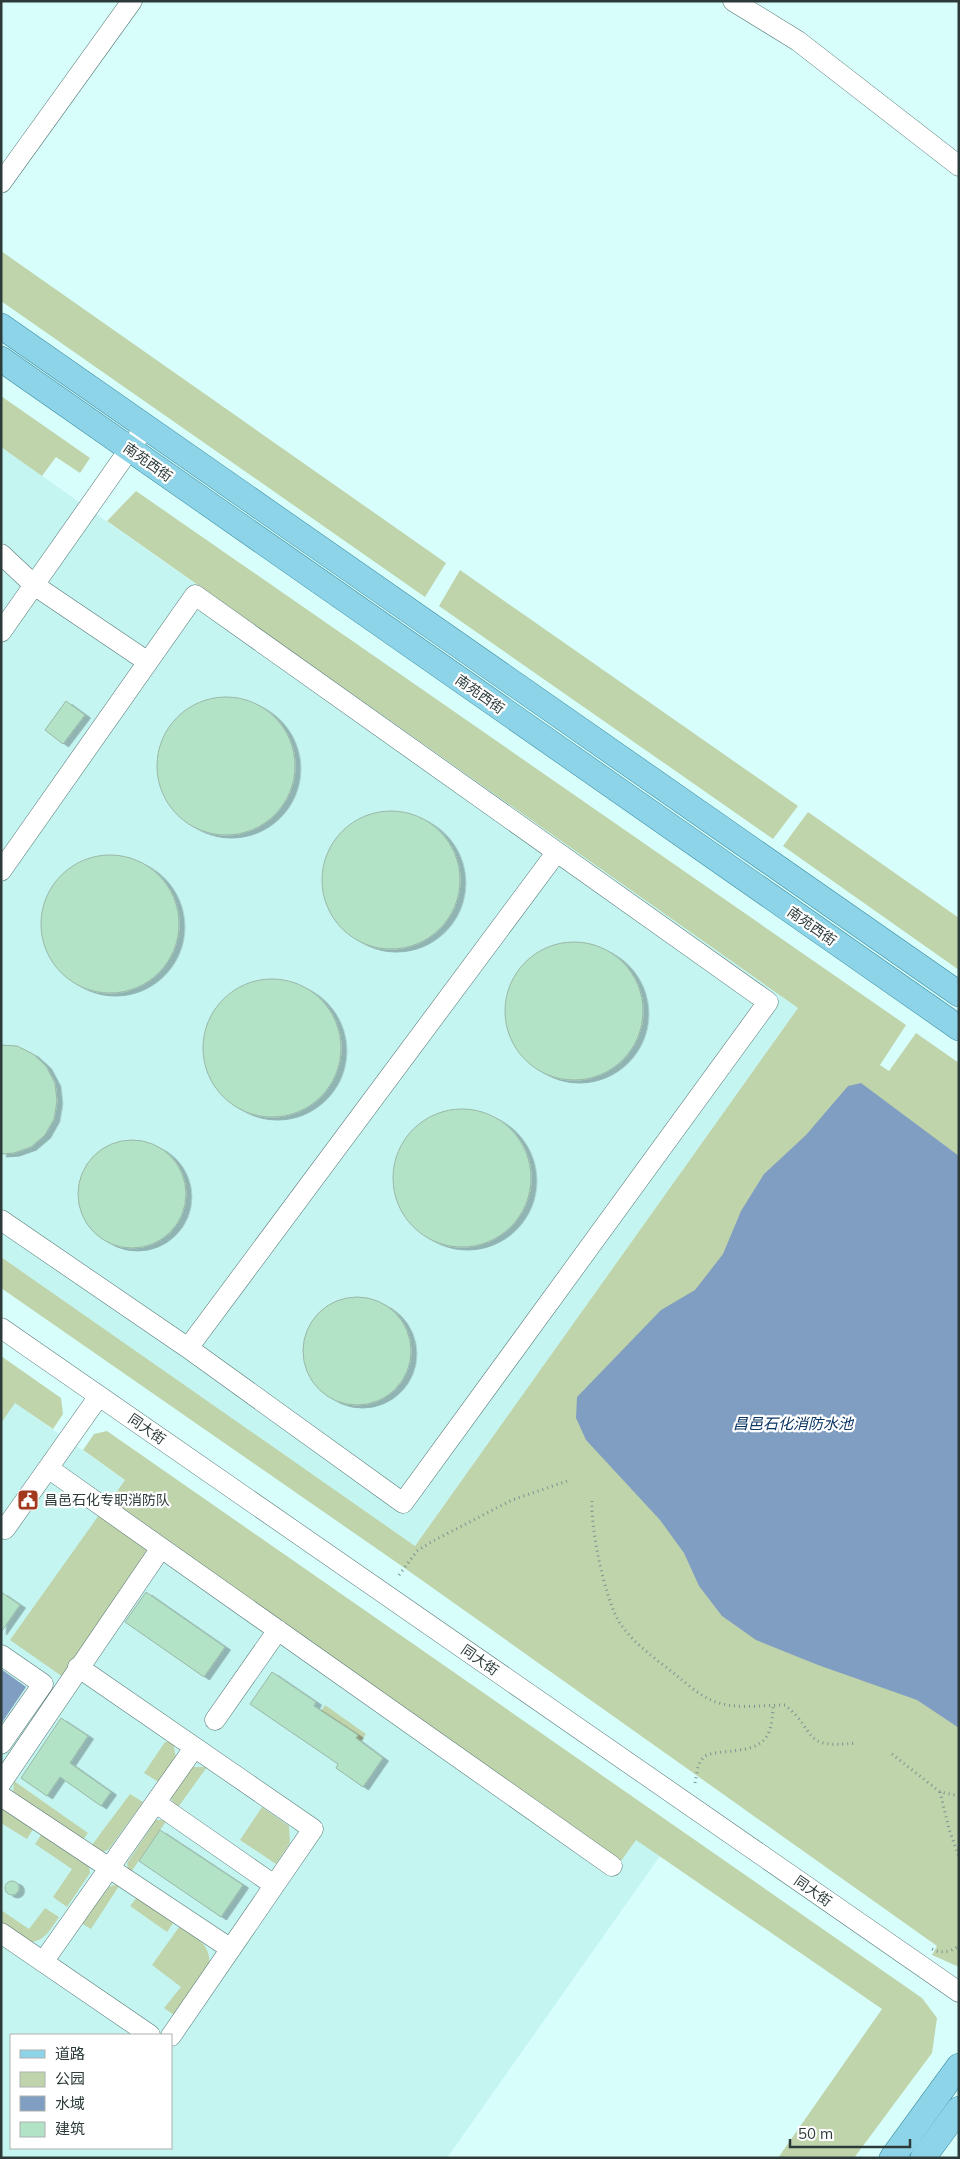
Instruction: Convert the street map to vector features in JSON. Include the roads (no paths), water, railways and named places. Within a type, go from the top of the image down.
[{"type":"main road","name":"南苑西街","points":[[1,326],[959,994]]},
{"type":"main road","name":"南苑西街","points":[[1,360],[959,1028]]},
{"type":"main road","points":[[892,2158],[959,2066]]},
{"type":"main road","points":[[923,2158],[959,2108]]},
{"type":"street","points":[[1,183],[132,1]]},
{"type":"street","points":[[733,1],[798,41],[959,166]]},
{"type":"street","points":[[1,632],[145,427]]},
{"type":"street","points":[[1,554],[34,585],[148,662]]},
{"type":"street","points":[[1,871],[195,595],[768,1002],[403,1503],[188,1348],[1,1220]]},
{"type":"street","points":[[188,1348],[556,853]]},
{"type":"street","name":"同大街","points":[[1,1328],[959,1992]]},
{"type":"street","points":[[1,1526],[5,1529],[99,1396]]},
{"type":"street","points":[[48,1468],[612,1866]]},
{"type":"street","points":[[1,1782],[161,1548]]},
{"type":"street","points":[[215,1720],[278,1630]]},
{"type":"street","points":[[1,1655],[43,1684],[1,1744]]},
{"type":"street","points":[[78,1667],[313,1829],[172,2035]]},
{"type":"street","points":[[43,1962],[194,1748]]},
{"type":"street","points":[[1,1796],[230,1949]]},
{"type":"street","points":[[156,1803],[274,1885]]},
{"type":"street","points":[[1,1933],[149,2034]]},
{"type":"water","name":"昌邑石化消防水池","points":[[861,1083],[959,1156],[959,1728],[917,1700],[818,1665],[756,1640],[722,1616],[699,1586],[684,1553],[660,1520],[586,1440],[576,1418],[577,1397],[661,1310],[695,1290],[723,1254],[741,1211],[764,1174],[806,1135],[848,1086]]},
{"type":"water","points":[[1,1669],[26,1687],[1,1724]]},
{"type":"place","name":"昌邑石化专职消防队","points":[[28,1500]]}]
